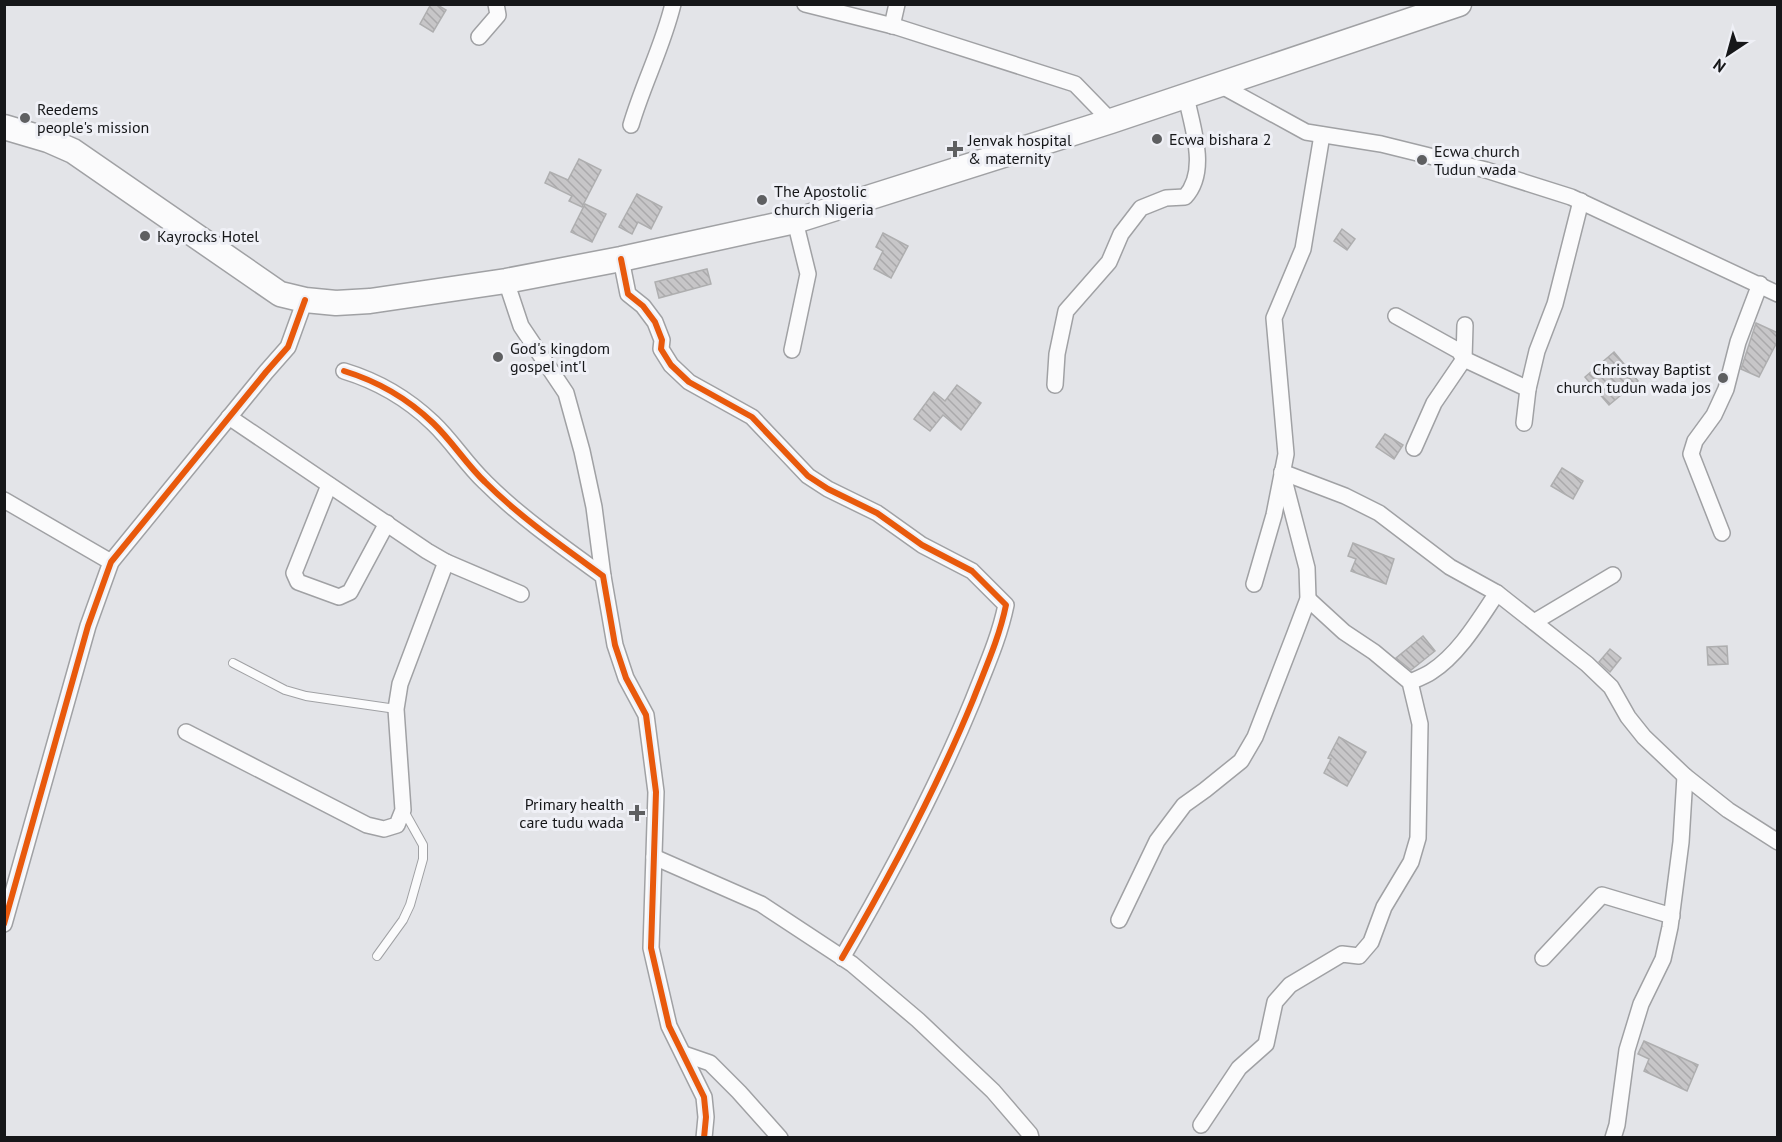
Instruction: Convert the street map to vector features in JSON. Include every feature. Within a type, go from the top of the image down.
[{"type":"main road","points":[[4,127],[48,140],[73,151],[280,294],[305,300],[336,303],[370,301],[506,281],[621,260],[795,221],[1111,121],[1459,4]]},
{"type":"street","points":[[479,37],[498,15],[496,4]]},
{"type":"street","points":[[631,125],[640,94],[670,20],[673,4]]},
{"type":"street","points":[[805,4],[892,26],[1075,84],[1111,121]]},
{"type":"street","points":[[892,26],[897,4]]},
{"type":"street","points":[[1220,85],[1306,132],[1381,144],[1486,170],[1581,201],[1778,294]]},
{"type":"street","points":[[1055,385],[1057,354],[1066,311],[1109,262],[1121,234],[1141,208],[1166,198],[1185,197],[1192,189],[1199,159],[1186,96]]},
{"type":"street","points":[[1254,584],[1274,515],[1286,454],[1274,318],[1304,249],[1322,135]]},
{"type":"street","points":[[1524,423],[1528,389],[1537,351],[1555,304],[1581,201]]},
{"type":"street","points":[[792,350],[808,274],[795,221]]},
{"type":"street","points":[[621,260],[628,294],[643,306],[655,322],[662,340],[661,349],[671,365],[688,382],[752,417],[808,476],[828,489],[877,513],[922,545],[972,571],[1006,605],[1001,630],[952,750],[903,851],[842,958]]},
{"type":"street","points":[[506,281],[521,326],[566,393],[582,450],[594,507],[615,645],[626,678],[646,715],[656,792],[651,948],[669,1026],[704,1097],[706,1126],[704,1137]]},
{"type":"street","points":[[1722,532],[1691,454],[1695,441],[1714,415],[1726,389],[1738,342],[1760,285]]},
{"type":"street","points":[[4,924],[88,626],[111,562],[288,347],[305,300]]},
{"type":"street","points":[[1396,316],[1459,351],[1464,359],[1528,389]]},
{"type":"street","points":[[1414,448],[1434,403],[1464,359],[1465,325]]},
{"type":"street","points":[[344,371],[365,377],[404,399],[434,424],[485,482],[533,523],[603,576]]},
{"type":"street","points":[[230,417],[446,562],[520,594]]},
{"type":"street","points":[[1282,472],[1345,496],[1379,513],[1450,567],[1497,593],[1587,664],[1611,687],[1633,724],[1685,776],[1728,810],[1778,842]]},
{"type":"street","points":[[1119,921],[1157,841],[1184,804],[1241,761],[1255,737],[1308,599],[1307,568],[1282,472]]},
{"type":"street","points":[[329,485],[294,573],[298,582],[339,597],[350,592],[387,523]]},
{"type":"street","points":[[4,500],[111,562]]},
{"type":"street","points":[[186,732],[367,825],[384,829],[397,825],[403,810],[396,709],[400,684],[446,562]]},
{"type":"street","points":[[1534,622],[1613,574]]},
{"type":"street","points":[[1410,682],[1431,672],[1448,658],[1477,623],[1497,593]]},
{"type":"street","points":[[1201,1125],[1239,1068],[1266,1044],[1275,1002],[1290,986],[1342,954],[1359,956],[1371,942],[1384,907],[1411,862],[1418,838],[1420,723],[1410,682],[1374,652],[1344,632],[1308,599]]},
{"type":"street","points":[[1613,1137],[1617,1125],[1627,1050],[1641,1004],[1663,959],[1672,916],[1681,842],[1685,776]]},
{"type":"street","points":[[654,857],[761,904],[842,958],[918,1020],[993,1091],[1030,1134],[1030,1137]]},
{"type":"street","points":[[1543,958],[1602,895],[1672,916]]},
{"type":"street","points":[[684,1054],[710,1064],[780,1137]]},
{"type":"lane","points":[[233,663],[285,690],[306,696],[396,709]]},
{"type":"lane","points":[[377,956],[403,920],[410,905],[423,859],[423,845],[403,810]]},
{"type":"building","points":[[431,4],[436,4],[446,10],[433,32],[420,24]]},
{"type":"building","points":[[579,159],[601,170],[582,207],[569,201],[572,196],[545,183],[550,172],[568,180]]},
{"type":"building","points":[[637,194],[662,207],[651,229],[638,222],[632,234],[619,227]]},
{"type":"building","points":[[585,204],[606,214],[592,242],[571,232]]},
{"type":"building","points":[[1342,229],[1355,239],[1347,250],[1334,241]]},
{"type":"building","points":[[883,233],[908,246],[891,278],[874,269],[883,251],[876,247]]},
{"type":"building","points":[[707,269],[711,284],[659,298],[655,282]]},
{"type":"building","points":[[1756,323],[1778,333],[1778,340],[1759,377],[1741,369]]},
{"type":"building","points":[[1614,352],[1638,381],[1609,405],[1585,377]]},
{"type":"building","points":[[957,385],[981,403],[961,430],[943,415],[930,431],[914,419],[934,392],[945,401]]},
{"type":"building","points":[[1385,434],[1403,445],[1394,459],[1376,447]]},
{"type":"building","points":[[1562,468],[1583,481],[1573,499],[1551,486]]},
{"type":"building","points":[[1353,543],[1394,559],[1386,584],[1351,571],[1356,559],[1348,556]]},
{"type":"building","points":[[1423,636],[1435,651],[1411,670],[1396,658]]},
{"type":"building","points":[[1727,646],[1728,664],[1708,665],[1707,647]]},
{"type":"building","points":[[1610,649],[1621,658],[1610,672],[1599,662]]},
{"type":"building","points":[[1339,737],[1366,752],[1347,786],[1324,773],[1331,759],[1328,758]]},
{"type":"building","points":[[1644,1041],[1698,1065],[1687,1091],[1644,1071],[1649,1059],[1638,1054]]},
{"type":"cycle path","points":[[621,259],[628,294],[643,306],[655,322],[662,340],[661,349],[671,365],[689,382],[752,417],[808,476],[828,489],[877,513],[922,545],[972,571],[1006,605],[991,654],[944,766],[895,863],[842,958]]},
{"type":"cycle path","points":[[4,924],[88,626],[111,562],[288,347],[305,300]]},
{"type":"cycle path","points":[[344,371],[380,386],[413,406],[440,430],[498,495],[603,576],[615,645],[626,678],[646,715],[656,792],[651,948],[669,1026],[704,1097],[706,1117],[704,1138]]},
{"type":"place","name":"Reedems people's mission","points":[[25,118]]},
{"type":"place","name":"Ecwa bishara 2","points":[[1157,139]]},
{"type":"place","name":"Jenvak hospital & maternity","points":[[955,149]]},
{"type":"place","name":"Ecwa church Tudun wada","points":[[1422,160]]},
{"type":"place","name":"The Apostolic church Nigeria","points":[[762,200]]},
{"type":"place","name":"Kayrocks Hotel","points":[[145,236]]},
{"type":"place","name":"God's kingdom gospel int'l","points":[[498,357]]},
{"type":"place","name":"Christway Baptist church tudun wada jos","points":[[1723,378]]},
{"type":"place","name":"Primary health care tudu wada","points":[[637,813]]}]
